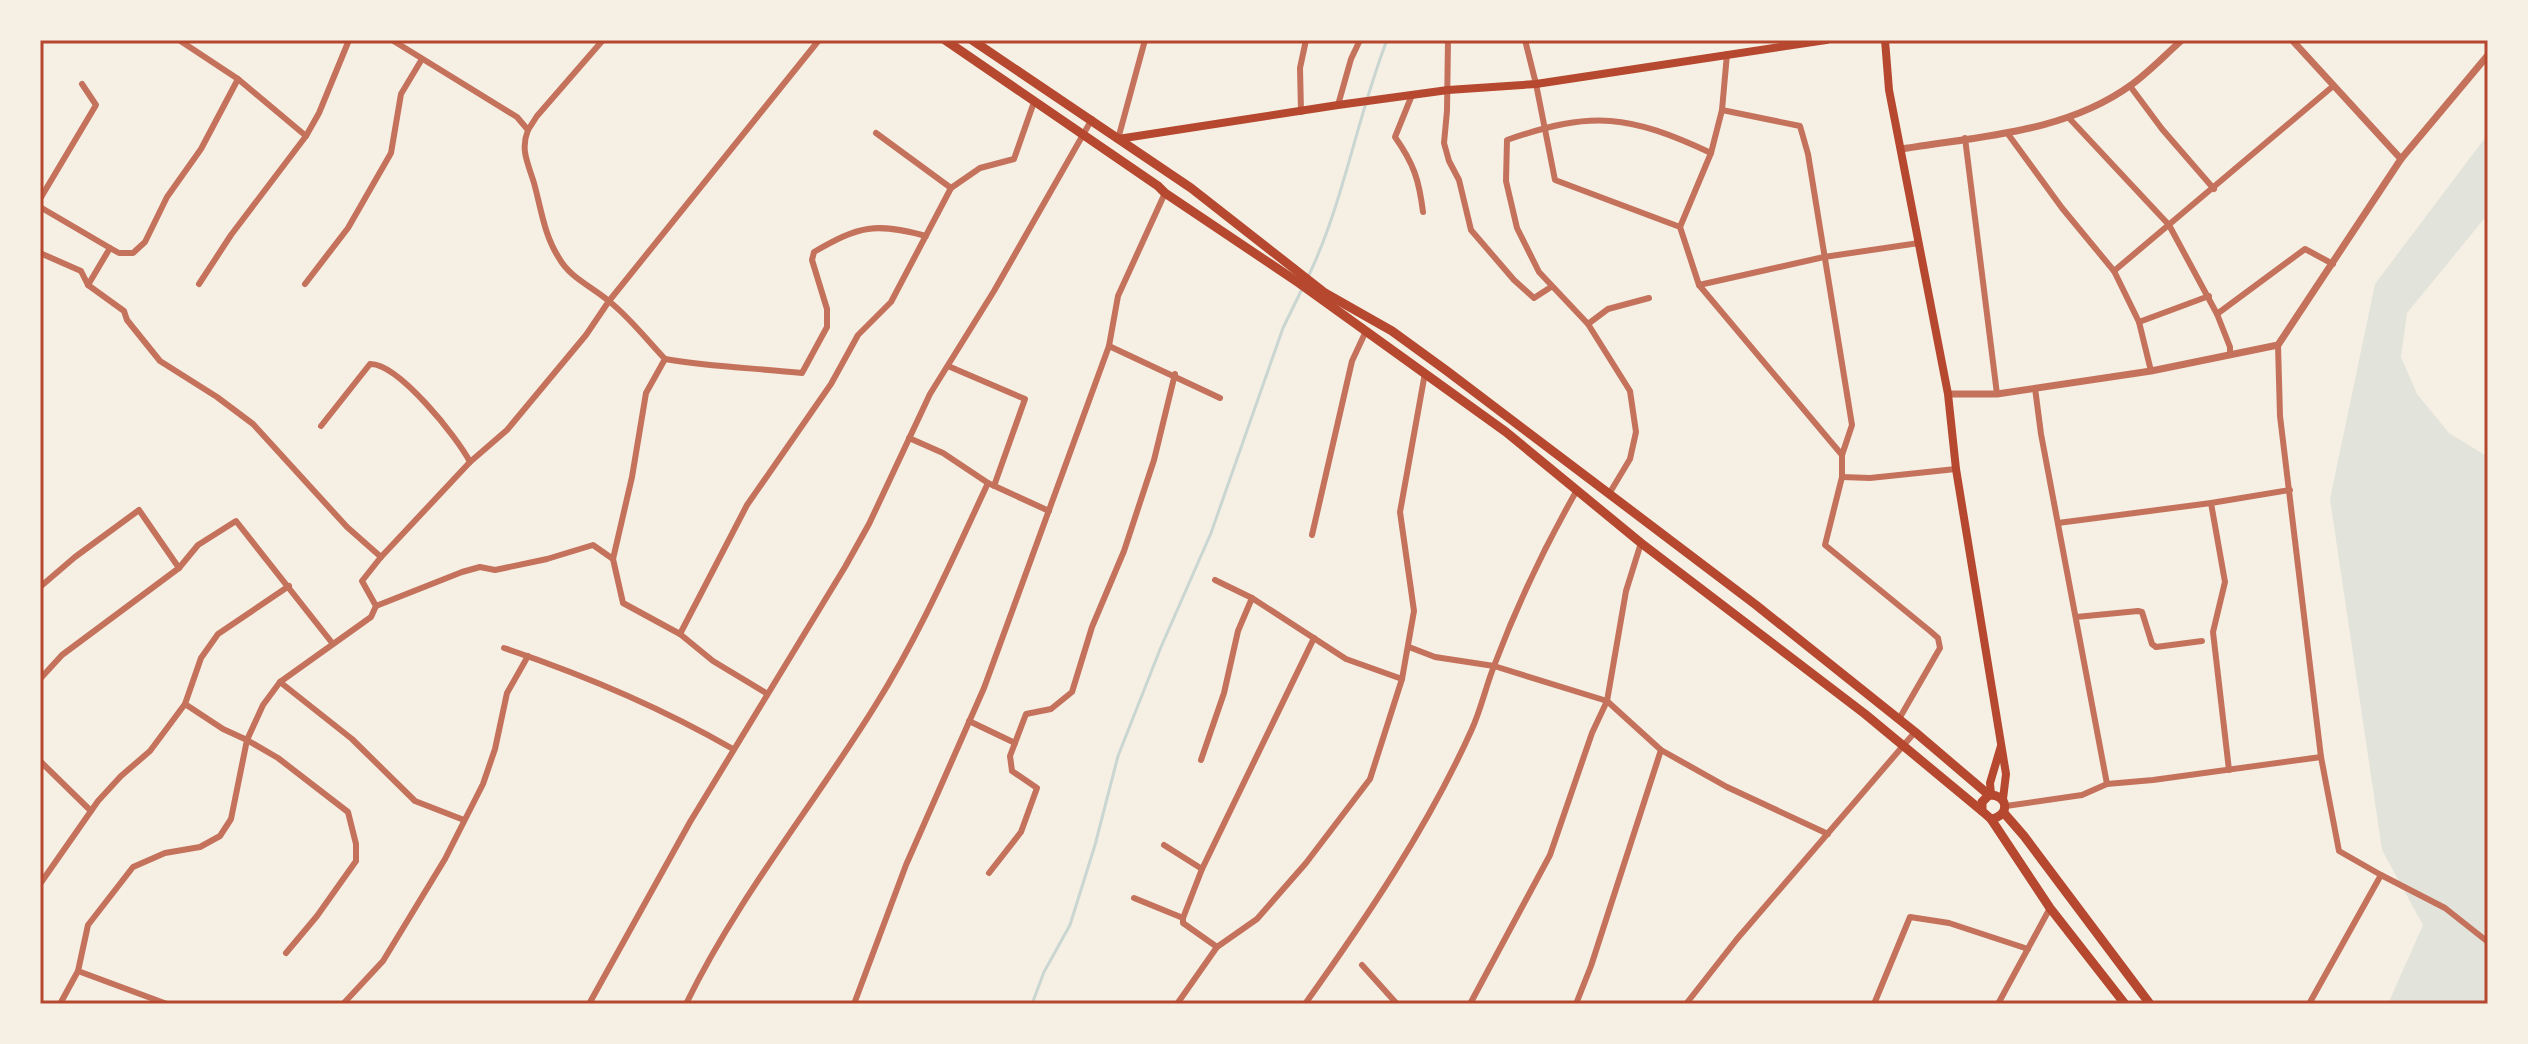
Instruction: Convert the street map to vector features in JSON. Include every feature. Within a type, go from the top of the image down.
[{"type":"main road","points":[[945,40],[1083,133],[1165,193],[1300,278]]},
{"type":"main road","points":[[972,40],[1143,154],[1366,331],[1506,432],[1641,543],[1865,714],[1982,811],[1991,819],[2050,908],[2125,1004]]},
{"type":"main road","points":[[1118,139],[1448,90],[1536,84],[1790,43],[1826,40]]},
{"type":"main road","points":[[1885,40],[1889,90],[1948,394],[1956,469],[2006,774],[2004,806],[1998,818],[1991,819]]},
{"type":"main road","points":[[1135,170],[1143,154]]},
{"type":"main road","points":[[1326,298],[1392,331],[1609,494],[1899,719],[2004,806],[2150,1004]]},
{"type":"main road","points":[[1982,811],[1982,802],[1990,795],[1990,783],[2002,745]]},
{"type":"street","points":[[179,40],[238,79],[306,136]]},
{"type":"street","points":[[199,284],[231,235],[306,136],[319,113],[349,40]]},
{"type":"street","points":[[392,40],[517,117],[528,130]]},
{"type":"street","points":[[603,40],[537,116],[524,141],[524,156],[545,230],[559,260],[609,301],[665,359],[699,365],[802,373],[827,327],[827,309],[812,260],[814,252],[848,233],[872,227],[926,236]]},
{"type":"street","points":[[376,606],[362,581],[470,462],[507,430],[819,40]]},
{"type":"street","points":[[1118,139],[1145,40]]},
{"type":"street","points":[[1301,112],[1300,68],[1306,40]]},
{"type":"street","points":[[1338,105],[1351,59],[1360,40]]},
{"type":"street","points":[[1448,40],[1444,143],[1459,180],[1471,230],[1514,280],[1534,298],[1551,287]]},
{"type":"street","points":[[1525,40],[1555,180],[1680,227]]},
{"type":"street","points":[[1902,149],[2008,134],[2069,118],[2130,86],[2182,40]]},
{"type":"street","points":[[2292,40],[2401,159]]},
{"type":"street","points":[[1727,54],[1722,110],[1711,153],[1680,227],[1699,285],[1842,455]]},
{"type":"street","points":[[2488,55],[2401,159],[2278,345],[2280,416],[2321,757],[2339,851],[2445,908],[2488,942]]},
{"type":"street","points":[[305,284],[348,228],[391,153],[401,94],[422,59]]},
{"type":"street","points":[[40,207],[119,253],[133,253],[145,242],[167,197],[201,149],[238,79]]},
{"type":"street","points":[[40,199],[96,105],[82,84]]},
{"type":"street","points":[[2130,86],[2214,189]]},
{"type":"street","points":[[2114,271],[2332,87]]},
{"type":"street","points":[[1412,95],[1395,137],[1413,163],[1423,212]]},
{"type":"street","points":[[680,634],[747,505],[831,384],[858,335],[891,302],[951,188],[980,168],[1014,159],[1034,102]]},
{"type":"street","points":[[1722,110],[1800,126],[1815,195],[1852,425],[1842,455],[1842,477],[1825,545],[1938,638],[1940,648],[1899,719]]},
{"type":"street","points":[[2069,118],[2169,225],[2209,296],[2230,347],[2230,355]]},
{"type":"street","points":[[589,1004],[690,822],[845,567],[930,394],[1035,223],[1092,119]]},
{"type":"street","points":[[1609,494],[1630,459],[1636,432],[1630,391],[1588,324],[1539,272],[1517,228],[1506,181],[1507,140],[1577,120],[1611,120],[1663,131],[1711,153]]},
{"type":"street","points":[[876,133],[951,188]]},
{"type":"street","points":[[2008,134],[2062,208],[2114,271],[2139,322],[2151,371]]},
{"type":"street","points":[[1965,138],[1997,394]]},
{"type":"street","points":[[854,1004],[906,865],[984,688],[1109,346],[1118,296],[1165,193]]},
{"type":"street","points":[[1699,285],[1824,257],[1919,243]]},
{"type":"street","points":[[88,285],[110,248]]},
{"type":"street","points":[[2217,314],[2305,249],[2334,264]]},
{"type":"street","points":[[40,253],[81,271],[88,285],[124,311],[127,320],[160,361],[253,424],[347,527],[381,557]]},
{"type":"street","points":[[2139,322],[2209,296]]},
{"type":"street","points":[[1588,324],[1608,309],[1649,298]]},
{"type":"street","points":[[1312,535],[1352,361],[1366,331]]},
{"type":"street","points":[[1948,394],[1997,394],[2151,371],[2278,345]]},
{"type":"street","points":[[1109,346],[1175,374],[1220,398]]},
{"type":"street","points":[[665,359],[646,393],[632,477],[613,559],[623,603],[680,634],[713,661],[766,693]]},
{"type":"street","points":[[321,426],[370,364],[377,364],[403,381],[421,399],[463,449],[470,462]]},
{"type":"street","points":[[686,1004],[751,888],[876,705],[991,484],[1025,399],[948,366]]},
{"type":"street","points":[[1177,1004],[1217,947],[1257,919],[1306,863],[1370,779],[1402,679],[1414,611],[1400,512],[1425,373]]},
{"type":"street","points":[[989,873],[1021,832],[1037,788],[1012,771],[1010,756],[1026,714],[1051,709],[1072,692],[1092,627],[1124,551],[1154,460],[1175,374]]},
{"type":"street","points":[[2035,388],[2107,784]]},
{"type":"street","points":[[909,438],[943,453],[991,484],[1049,511]]},
{"type":"street","points":[[1842,477],[1870,478],[1956,469]]},
{"type":"street","points":[[1305,1004],[1374,907],[1444,785],[1473,727],[1494,666],[1535,570],[1577,490]]},
{"type":"street","points":[[2058,523],[2290,490]]},
{"type":"street","points":[[2211,503],[2225,582],[2213,632],[2229,770]]},
{"type":"street","points":[[40,587],[139,510],[179,568]]},
{"type":"street","points":[[40,679],[62,655],[179,568],[198,545],[236,521],[333,644]]},
{"type":"street","points":[[1470,1004],[1550,855],[1592,733],[1607,701],[1626,591],[1641,543]]},
{"type":"street","points":[[60,1004],[78,971],[88,925],[133,867],[165,853],[200,847],[220,836],[231,819],[247,740],[263,705],[280,682],[371,617],[376,606],[462,572],[480,567],[495,570],[593,545],[613,559]]},
{"type":"street","points":[[1215,580],[1252,598],[1346,659],[1402,679]]},
{"type":"street","points":[[40,884],[91,811],[121,776],[150,751],[185,704],[201,658],[218,634],[289,586]]},
{"type":"street","points":[[1201,760],[1224,693],[1238,631],[1252,598]]},
{"type":"street","points":[[2076,617],[2138,611],[2142,612],[2152,644],[2156,647],[2202,641]]},
{"type":"street","points":[[1217,947],[1183,923],[1183,918],[1202,869],[1314,638]]},
{"type":"street","points":[[1409,647],[1435,657],[1494,666],[1607,701],[1661,750],[1727,787],[1828,834]]},
{"type":"street","points":[[504,648],[590,678],[682,720],[733,749]]},
{"type":"street","points":[[343,1004],[383,961],[445,859],[483,784],[495,749],[507,693],[528,656]]},
{"type":"street","points":[[280,682],[352,739],[415,801],[464,820]]},
{"type":"street","points":[[185,704],[223,729],[278,758],[348,812],[354,830],[356,861],[286,953]]},
{"type":"street","points":[[969,721],[1015,743]]},
{"type":"street","points":[[1686,1004],[1915,732]]},
{"type":"street","points":[[1576,1004],[1661,750]]},
{"type":"street","points":[[2004,806],[2082,795],[2107,784],[2321,757]]},
{"type":"street","points":[[40,761],[91,811]]},
{"type":"street","points":[[1164,845],[1202,869]]},
{"type":"street","points":[[2309,1004],[2381,875]]},
{"type":"street","points":[[1134,898],[1183,918]]},
{"type":"street","points":[[1998,1004],[2050,908]]},
{"type":"street","points":[[1874,1004],[1910,917],[1949,923],[2028,949]]},
{"type":"street","points":[[1362,965],[1397,1004]]},
{"type":"street","points":[[78,971],[167,1004]]},
{"type":"shaded area","points":[[2488,134],[2488,214],[2407,313],[2401,357],[2417,394],[2449,433],[2488,457],[2488,1004],[2388,1004],[2423,925],[2382,850],[2330,499],[2375,284]]},
{"type":"waterway","points":[[1309,275],[1332,218],[1387,40]]},
{"type":"waterway","points":[[1032,1004],[1044,972],[1070,925],[1118,756],[1211,533],[1283,328],[1302,289]]}]
